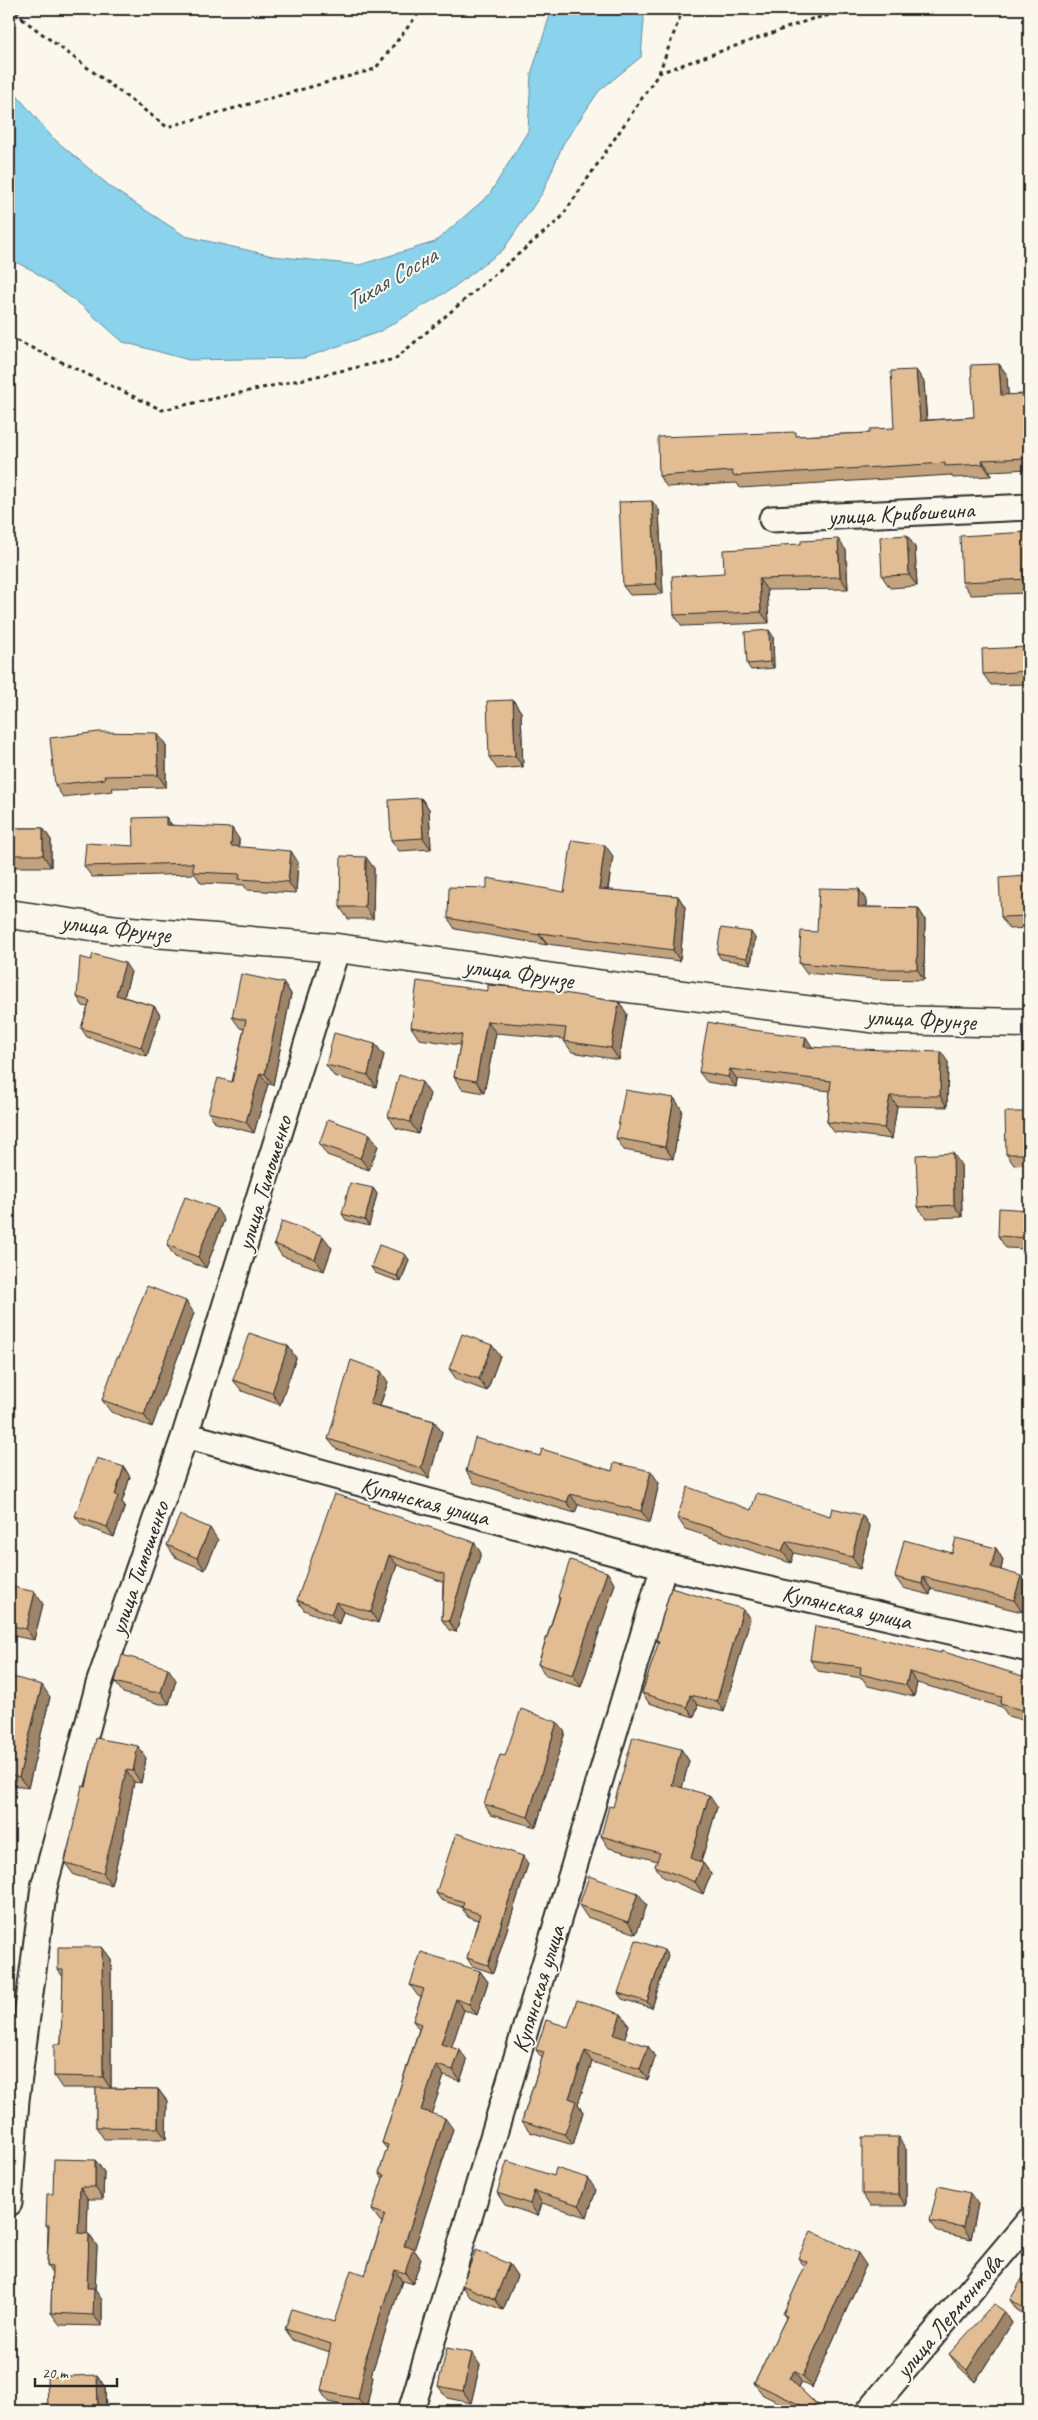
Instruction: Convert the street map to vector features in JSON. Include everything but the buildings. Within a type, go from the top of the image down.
[{"type":"street","name":"улица Кривошеина","points":[[772,519],[1029,507]]},
{"type":"street","name":"улица Фрунзе","points":[[9,914],[118,930],[337,948],[628,988],[887,1020],[1029,1023]]},
{"type":"street","name":"улица Тимошенко","points":[[9,2203],[16,2100],[44,1887],[99,1684],[185,1435],[337,948]]},
{"type":"street","name":"Купянская улица","points":[[185,1435],[664,1566],[1029,1649]]},
{"type":"street","name":"Купянская улица","points":[[411,2411],[664,1566]]},
{"type":"street","name":"улица Лермонтова","points":[[870,2411],[1029,2221]]},
{"type":"path","points":[[9,9],[167,127],[374,68],[422,9]]},
{"type":"path","points":[[17,9],[23,20]]},
{"type":"path","points":[[9,337],[162,410],[395,359],[562,218],[659,73],[683,9]]},
{"type":"path","points":[[659,73],[812,19],[858,9]]},
{"type":"water","name":"Тихая Сосна","points":[[552,9],[643,9],[641,57],[599,91],[563,144],[543,192],[503,250],[450,290],[379,332],[304,358],[189,360],[123,342],[81,305],[32,270],[9,259],[9,86],[52,137],[113,189],[185,236],[273,256],[359,265],[435,242],[489,195],[528,131],[531,74]]}]
